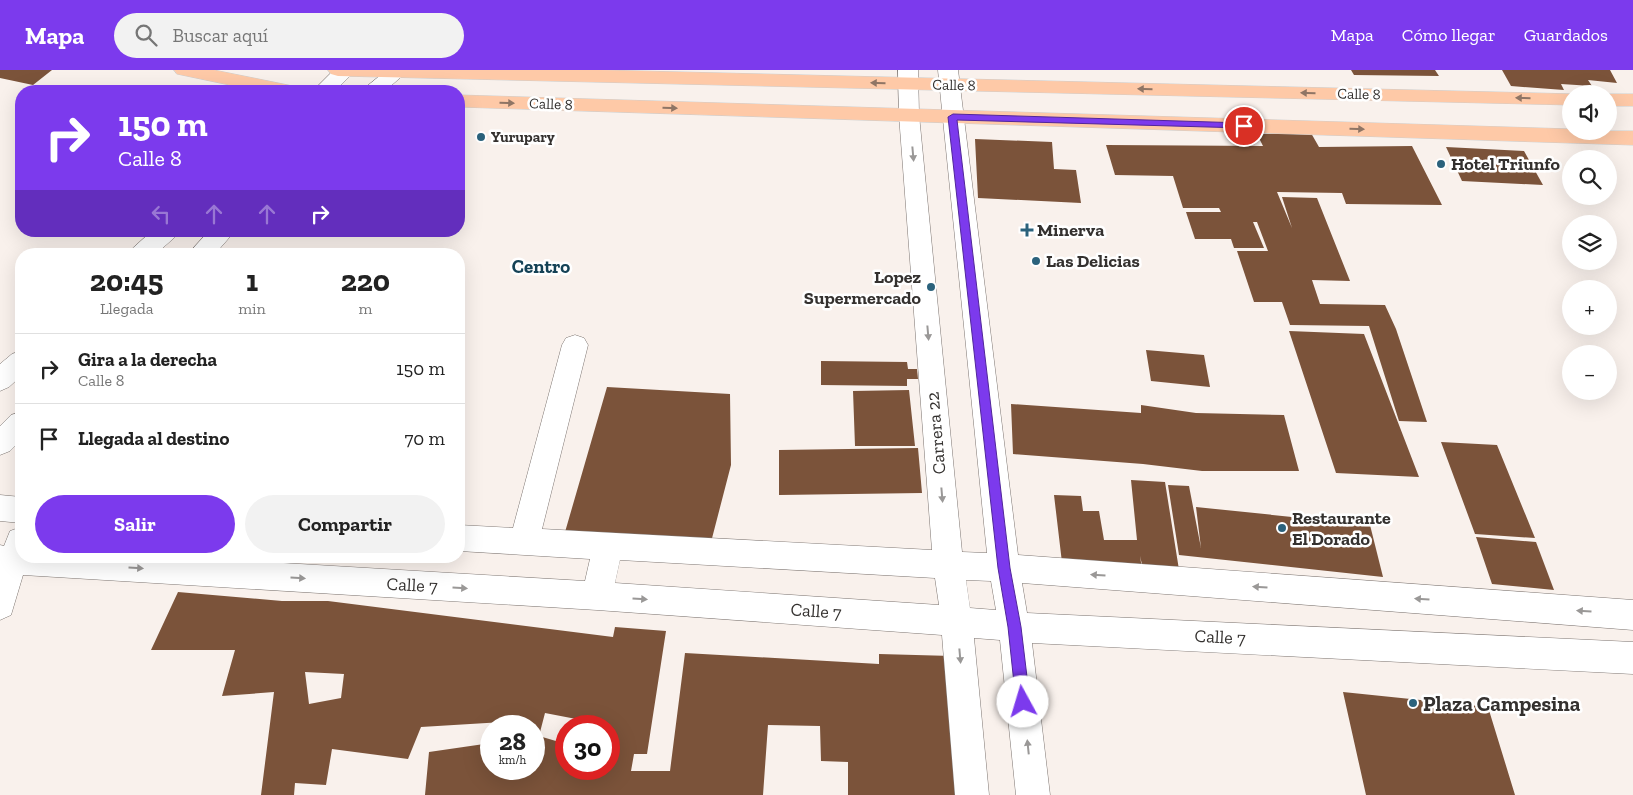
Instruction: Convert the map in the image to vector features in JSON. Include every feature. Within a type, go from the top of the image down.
[{"type":"main road","points":[[184,70],[258,85]]},
{"type":"main road","name":"Calle 8","points":[[343,70],[908,77],[1562,99]]},
{"type":"main road","points":[[1617,100],[1633,100]]},
{"type":"main road","name":"Calle 8","points":[[465,101],[1633,138]]},
{"type":"street","points":[[329,85],[343,70]]},
{"type":"street","points":[[380,85],[398,71]]},
{"type":"street","name":"Carrera 22","points":[[908,77],[909,115],[948,565],[957,621],[972,795]]},
{"type":"street","points":[[949,78],[1004,568],[1014,627],[1034,795]]},
{"type":"street","points":[[149,248],[160,237]]},
{"type":"street","points":[[206,248],[218,237]]},
{"type":"street","points":[[524,542],[575,345]]},
{"type":"street","points":[[0,380],[15,366]]},
{"type":"street","points":[[0,443],[15,429]]},
{"type":"street","points":[[0,508],[15,509]]},
{"type":"street","points":[[465,538],[1004,568],[1633,615]]},
{"type":"street","points":[[597,596],[608,547]]},
{"type":"street","points":[[0,605],[11,553]]},
{"type":"street","name":"Calle 7","points":[[147,563],[957,621],[1014,627],[1633,658]]},
{"type":"building","points":[[0,70],[52,70],[33,85],[0,78]]},
{"type":"building","points":[[1351,70],[1435,70],[1439,76],[1354,75]]},
{"type":"building","points":[[1502,70],[1610,70],[1617,83],[1588,80],[1591,85],[1561,84],[1562,90],[1511,86]]},
{"type":"building","points":[[1311,133],[1319,147],[1412,146],[1442,205],[1346,204],[1342,193],[1277,192],[1292,228],[1282,197],[1317,198],[1350,281],[1312,280],[1320,304],[1385,305],[1396,329],[1427,422],[1399,421],[1369,326],[1290,325],[1282,302],[1254,302],[1237,251],[1268,251],[1257,222],[1253,222],[1264,248],[1234,248],[1231,239],[1195,239],[1186,212],[1221,212],[1219,208],[1183,208],[1173,176],[1115,175],[1106,145],[1263,146],[1257,134]]},
{"type":"building","points":[[975,139],[1052,142],[1054,169],[1076,170],[1081,203],[978,198]]},
{"type":"building","points":[[1446,147],[1524,151],[1543,185],[1462,181]]},
{"type":"building","points":[[1289,331],[1364,334],[1419,477],[1336,473]]},
{"type":"building","points":[[1146,350],[1204,355],[1210,387],[1151,381]]},
{"type":"building","points":[[821,361],[907,362],[908,369],[917,369],[918,379],[907,379],[907,386],[821,385]]},
{"type":"building","points":[[607,387],[730,394],[731,465],[710,546],[563,539]]},
{"type":"building","points":[[909,390],[915,446],[855,446],[853,391]]},
{"type":"building","points":[[1011,404],[1141,413],[1141,405],[1196,413],[1284,415],[1299,471],[1202,471],[1143,464],[1013,454]]},
{"type":"building","points":[[1441,442],[1497,445],[1535,538],[1475,534]]},
{"type":"building","points":[[918,448],[922,493],[779,495],[779,450]]},
{"type":"building","points":[[1131,480],[1165,482],[1180,576],[1144,573],[1140,556],[1143,575],[1063,571],[1054,495],[1081,496],[1083,511],[1099,511],[1104,540],[1137,540]]},
{"type":"building","points":[[1168,485],[1189,486],[1201,548],[1196,507],[1370,525],[1383,577],[1179,555]]},
{"type":"building","points":[[1476,537],[1536,542],[1554,590],[1492,584]]},
{"type":"building","points":[[178,592],[282,601],[328,601],[613,637],[615,627],[666,631],[647,754],[634,754],[631,771],[670,771],[685,653],[879,664],[879,654],[952,656],[958,795],[848,795],[848,762],[821,761],[820,726],[768,725],[763,795],[425,795],[429,752],[480,745],[480,780],[545,780],[545,738],[555,741],[555,780],[620,780],[620,715],[555,715],[545,713],[544,715],[480,715],[480,723],[421,727],[408,759],[332,749],[326,785],[295,783],[294,795],[261,795],[274,692],[222,696],[235,650],[151,650]],"holes":[[[305,672],[344,674],[341,698],[309,704]]]},
{"type":"building","points":[[1343,692],[1488,707],[1515,795],[1366,795]]},
{"type":"place","name":"Yurupary","points":[[481,137]]},
{"type":"place","name":"Hotel Triunfo","points":[[1441,164]]},
{"type":"place","name":"Minerva","points":[[1027,230]]},
{"type":"place","name":"Las Delicias","points":[[1036,261]]},
{"type":"place","name":"Lopez Supermercado","points":[[931,287]]},
{"type":"place","name":"Restaurante El Dorado","points":[[1282,528]]},
{"type":"place","name":"Plaza Campesina","points":[[1413,703]]},
{"type":"district","name":"Centro","points":[[541,266]]},
{"type":"route","points":[[1023,702],[1014,627],[1004,568],[953,117],[1244,126]]}]
